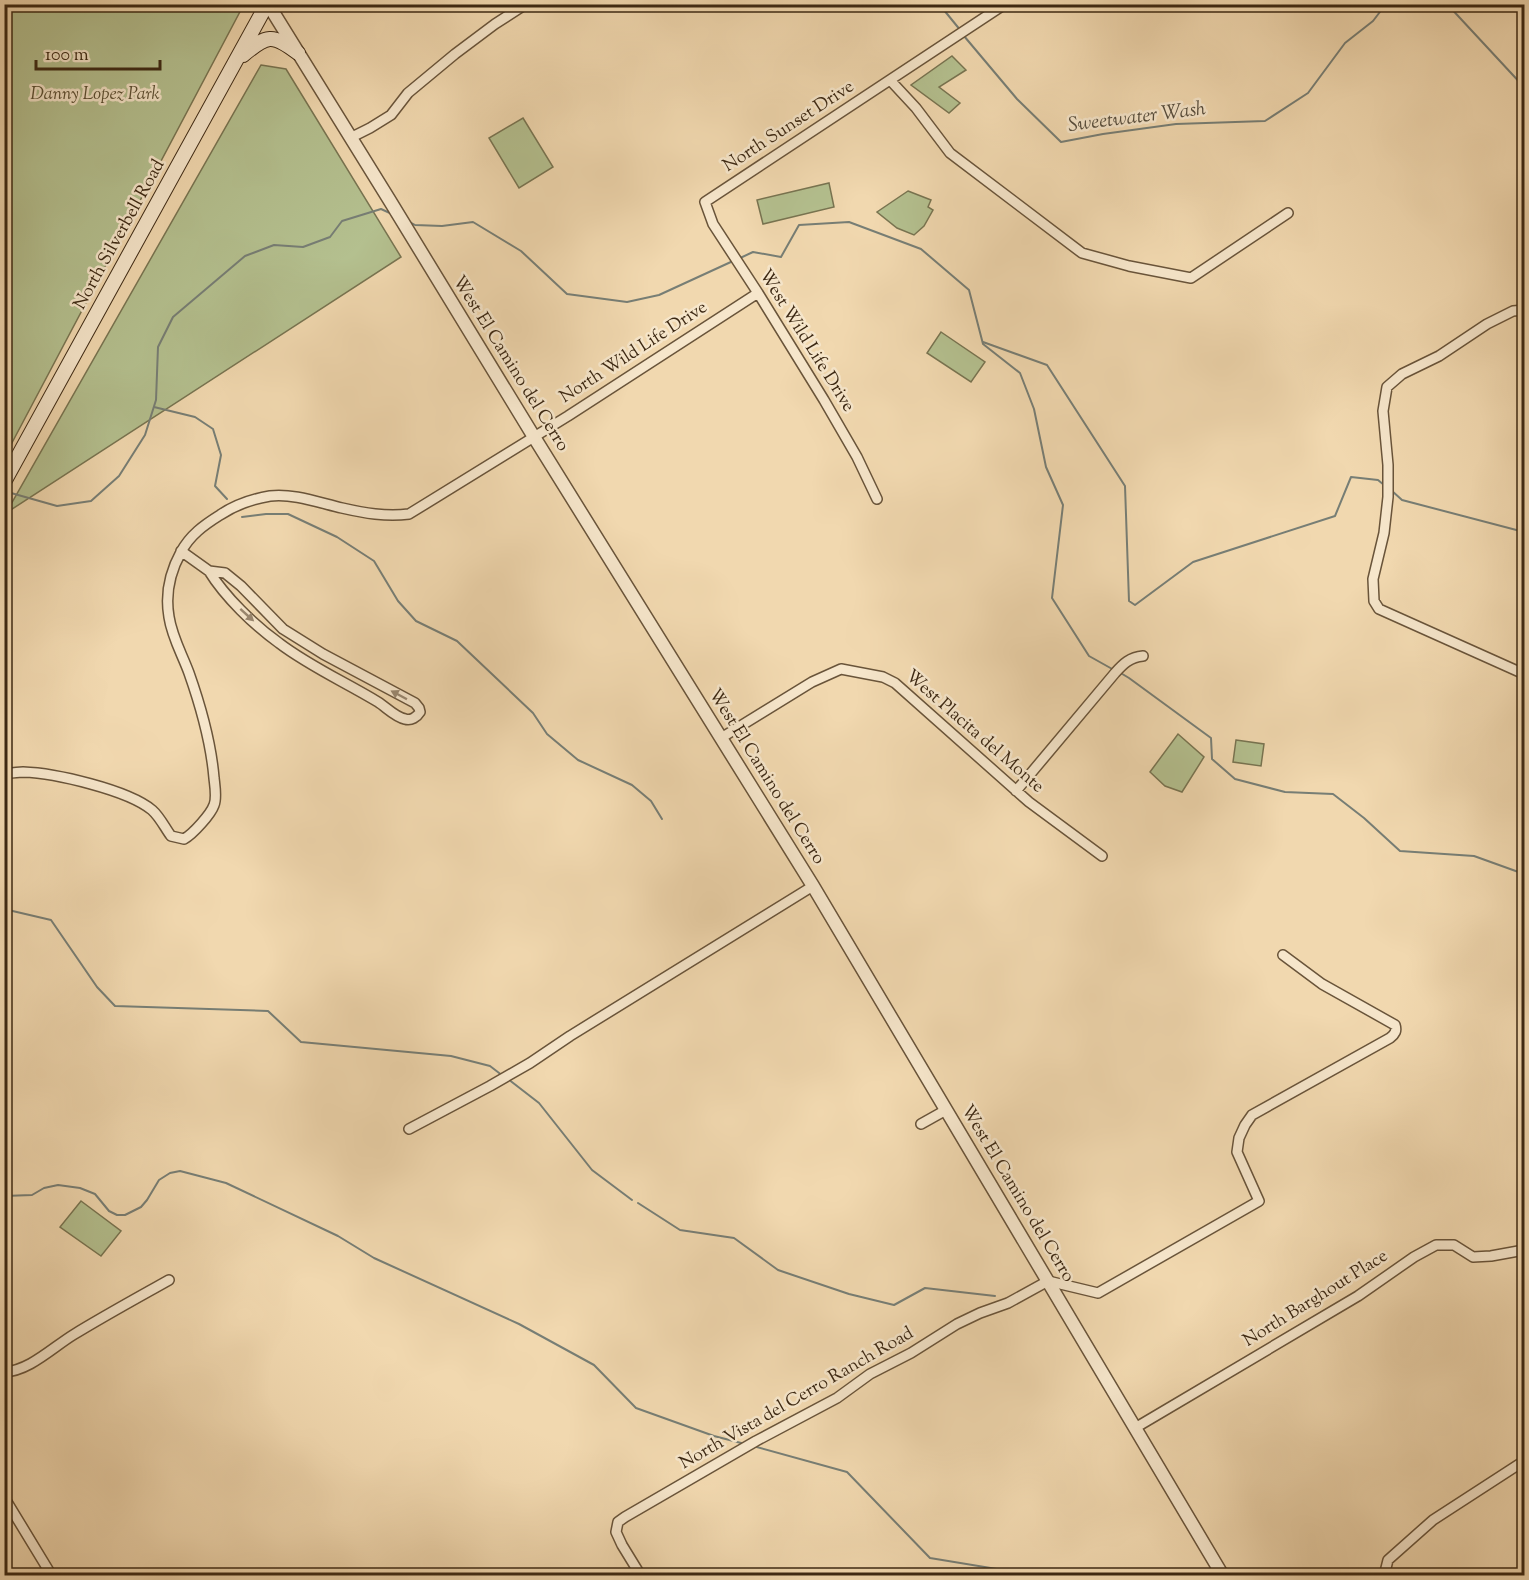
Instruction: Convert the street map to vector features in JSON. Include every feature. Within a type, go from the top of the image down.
[{"type":"main road","name":"North Silverbell Road","points":[[4,482],[267,4]]},
{"type":"main road","points":[[237,60],[259,42],[271,38],[283,41],[298,53]]},
{"type":"street","name":"West El Camino del Cerro","points":[[267,4],[813,886],[1223,1575]]},
{"type":"street","points":[[350,138],[391,115],[408,93],[455,54],[526,4]]},
{"type":"street","name":"North Sunset Drive","points":[[705,202],[1005,4]]},
{"type":"street","points":[[890,80],[916,108],[950,153],[1082,253],[1130,267],[1191,278],[1288,213]]},
{"type":"street","name":"West Wild Life Drive","points":[[705,202],[713,225],[824,400],[857,457],[877,499]]},
{"type":"street","name":"North Wild Life Drive","points":[[176,838],[184,839],[190,836],[215,803],[207,732],[199,702],[168,616],[167,598],[170,574],[190,538],[205,524],[243,503],[272,495],[306,499],[373,515],[409,514],[534,437],[758,293]]},
{"type":"street","points":[[1524,310],[1513,311],[1494,320],[1439,356],[1402,374],[1388,387],[1383,411],[1388,465],[1388,497],[1384,533],[1373,579],[1374,601],[1380,609],[1524,674]]},
{"type":"street","points":[[181,551],[209,571],[219,587],[278,643],[403,719],[411,719],[419,715],[419,708],[415,704],[323,654],[284,629],[225,573],[209,571]]},
{"type":"street","points":[[1016,791],[1114,673],[1134,656],[1143,656]]},
{"type":"street","name":"West Placita del Monte","points":[[721,738],[812,682],[841,669],[883,677],[895,683],[1016,791],[1102,856]]},
{"type":"street","points":[[4,774],[20,772],[54,775],[131,797],[152,810],[171,836],[176,838],[172,848]]},
{"type":"street","points":[[409,1129],[530,1063],[813,886]]},
{"type":"street","points":[[1048,1281],[1098,1293],[1259,1201],[1237,1152],[1239,1138],[1252,1115],[1394,1036],[1395,1025],[1322,984],[1283,955]]},
{"type":"street","name":"West El Camino del Cerro","points":[[921,1124],[946,1110]]},
{"type":"street","name":"North Barghout Place","points":[[1135,1428],[1358,1296],[1414,1257],[1436,1245],[1454,1245],[1473,1257],[1524,1250]]},
{"type":"street","points":[[4,1372],[14,1372],[25,1367],[71,1336],[169,1280]]},
{"type":"street","name":"North Vista del Cerro Ranch Road","points":[[641,1575],[619,1539],[616,1532],[618,1522],[837,1398],[870,1374],[911,1353],[957,1324],[1008,1303],[1048,1281]]},
{"type":"street","points":[[1384,1575],[1388,1560],[1433,1520],[1524,1461]]},
{"type":"street","points":[[4,1497],[52,1575]]},
{"type":"green space","name":"Danny Lopez Park","points":[[5,4],[242,4],[243,6],[5,456]]},
{"type":"green space","points":[[952,56],[966,70],[939,87],[960,103],[949,113],[911,85]]},
{"type":"green space","points":[[261,65],[286,69],[401,257],[6,513]]},
{"type":"green space","points":[[523,118],[553,167],[519,188],[489,138]]},
{"type":"green space","points":[[829,183],[834,207],[763,224],[757,200]]},
{"type":"green space","points":[[908,191],[931,200],[928,207],[933,210],[924,226],[914,235],[897,228],[877,212]]},
{"type":"green space","points":[[941,332],[985,362],[971,382],[927,353]]},
{"type":"green space","points":[[1178,734],[1204,757],[1182,792],[1165,786],[1150,772]]},
{"type":"green space","points":[[1236,740],[1264,744],[1261,766],[1233,762]]},
{"type":"green space","points":[[81,1201],[121,1231],[101,1256],[60,1227]]},
{"type":"waterway","name":"Sweetwater Wash","points":[[939,4],[961,31]]},
{"type":"waterway","name":"Sweetwater Wash","points":[[964,36],[1017,99],[1061,142],[1176,124],[1265,121],[1308,93],[1345,43],[1373,21],[1386,4]]},
{"type":"waterway","name":"Sweetwater Wash","points":[[1447,4],[1524,87]]},
{"type":"waterway","points":[[4,491],[57,506],[91,501],[119,476],[145,435],[156,400],[158,347],[173,317],[245,256],[274,245],[303,247],[330,237],[342,221],[381,209],[392,214]]},
{"type":"waterway","points":[[408,221],[415,225],[442,226],[473,222],[521,251],[567,294],[627,302],[659,295],[733,261]]},
{"type":"waterway","points":[[738,259],[753,252],[781,257],[799,225],[849,222],[921,249],[969,290],[983,344],[1020,373],[1034,409],[1046,467],[1063,505],[1052,598],[1089,656],[1114,670]]},
{"type":"waterway","points":[[983,342],[1047,365],[1125,486],[1129,601],[1135,605],[1193,562],[1335,516],[1351,477],[1378,480],[1384,485]]},
{"type":"waterway","points":[[154,407],[195,417],[213,429],[221,455],[215,486],[227,499]]},
{"type":"waterway","points":[[1391,490],[1402,500],[1524,532]]},
{"type":"waterway","points":[[242,517],[288,514],[337,537],[374,561],[398,601],[416,621],[457,641],[533,713],[547,734],[578,760],[632,785],[651,801],[662,819]]},
{"type":"waterway","points":[[1119,672],[1211,738],[1212,759],[1235,779],[1285,792],[1333,794],[1364,818],[1400,851],[1474,856],[1524,874]]},
{"type":"waterway","points":[[4,909],[51,920],[97,987],[115,1006],[268,1011],[301,1042],[451,1056],[490,1066],[503,1076]]},
{"type":"waterway","points":[[508,1079],[539,1103],[592,1170],[632,1200]]},
{"type":"waterway","points":[[4,1196],[32,1195],[44,1188],[58,1185],[80,1188],[95,1194],[109,1211],[117,1215],[125,1215],[141,1207],[159,1180],[170,1173],[180,1171],[226,1183],[338,1236],[374,1258],[519,1324],[594,1365],[636,1408],[714,1436],[745,1444]]},
{"type":"waterway","points":[[638,1203],[680,1230],[734,1238],[778,1270],[849,1294],[894,1305],[925,1288],[995,1296]]},
{"type":"waterway","points":[[753,1446],[847,1472],[930,1558],[1039,1576]]},
{"type":"waterway","points":[[429,1576],[437,1574],[438,1576]]}]
